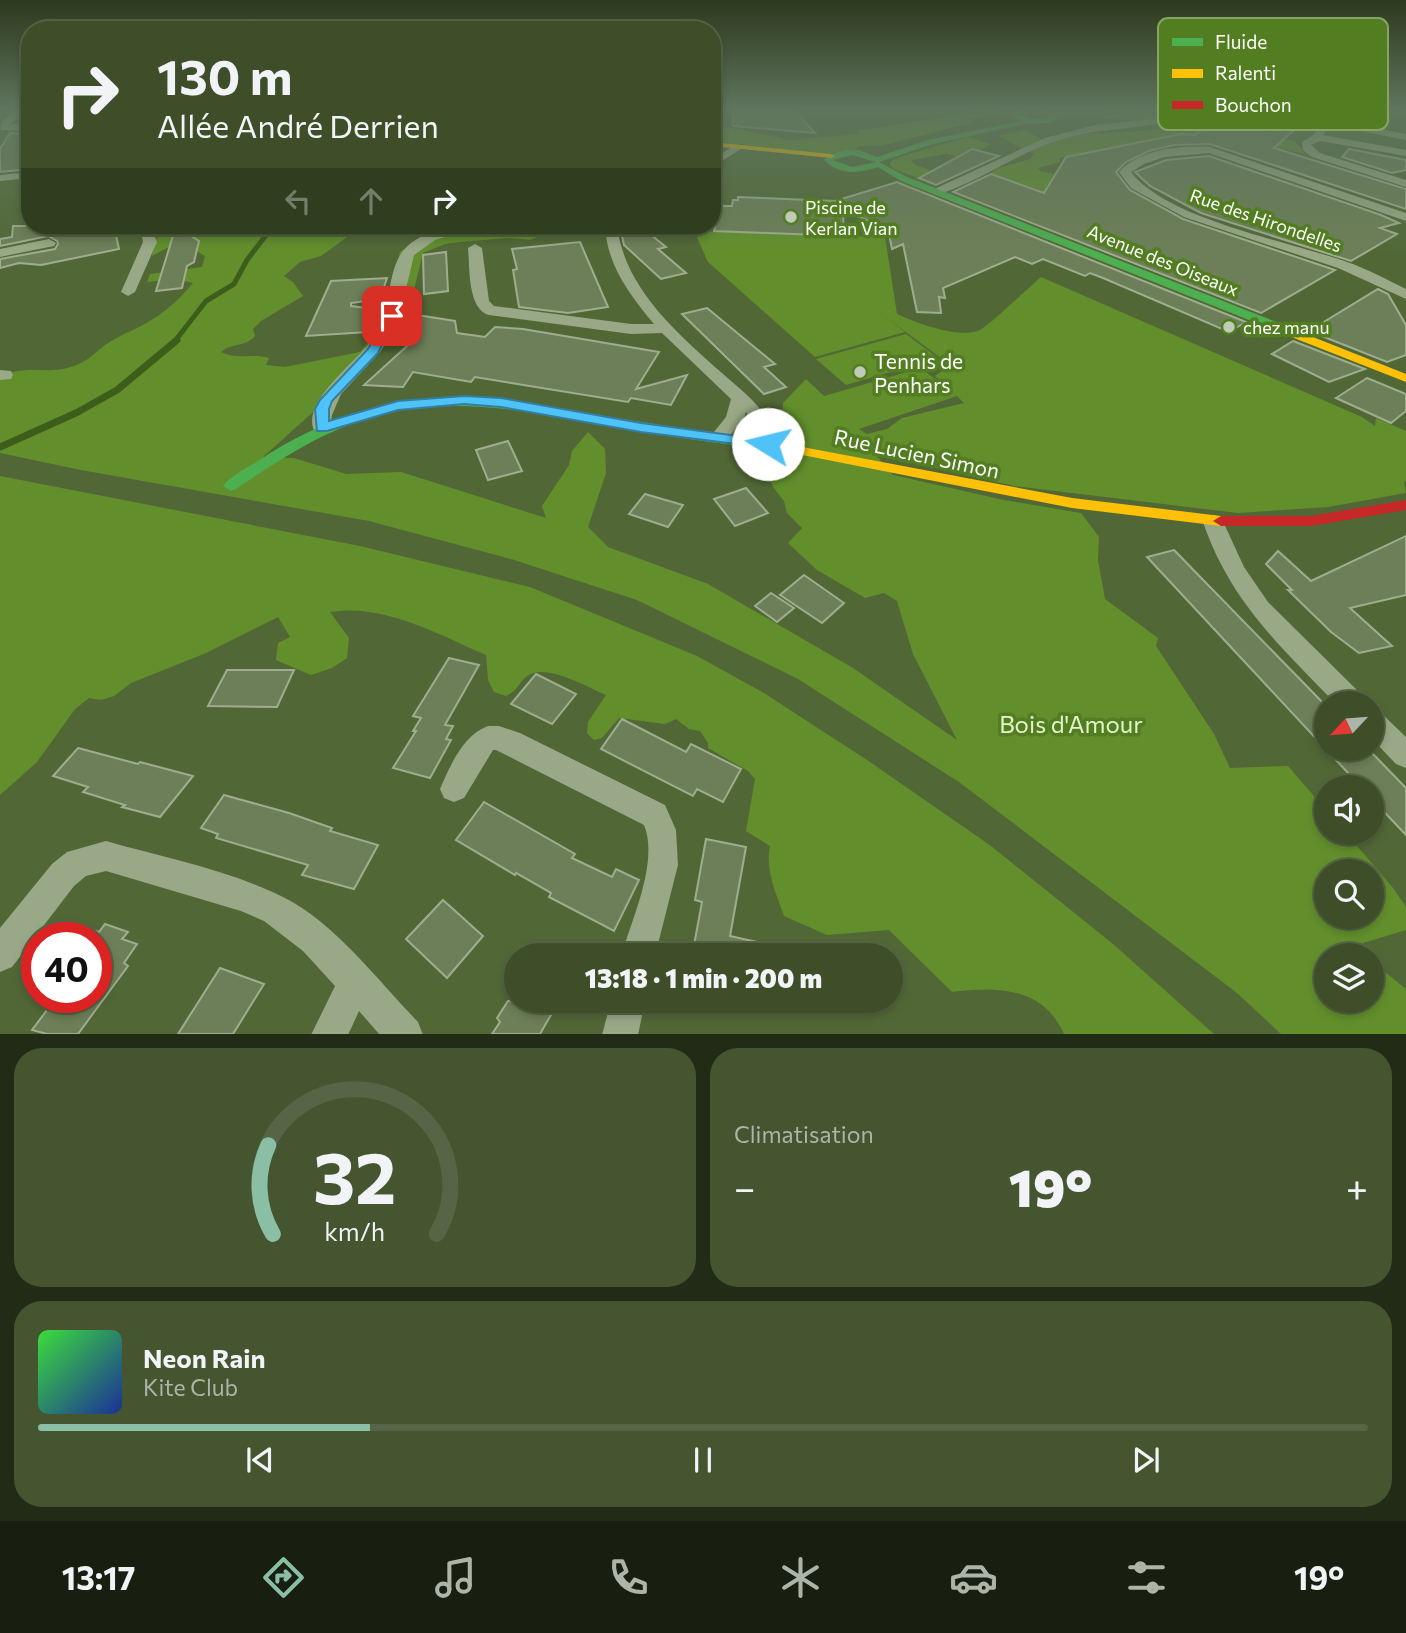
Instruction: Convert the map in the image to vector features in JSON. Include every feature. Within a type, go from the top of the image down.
[{"type":"main road","name":"Avenue des Oiseaux","points":[[804,156],[830,159],[845,169],[870,162],[904,179],[1406,378]]},
{"type":"main road","points":[[870,162],[885,156]]},
{"type":"main road","name":"Rue Lucien Simon","points":[[231,486],[272,454],[322,428],[366,412],[398,405],[464,400],[501,402],[641,427],[768,444],[1016,495],[1214,522],[1289,523],[1406,505]]},
{"type":"street","points":[[936,191],[1015,156]]},
{"type":"street","name":"Rue des Hirondelles","points":[[1160,156],[1135,164],[1125,172],[1135,186],[1194,218],[1347,266],[1406,295]]},
{"type":"street","name":"Rue des Hirondelles","points":[[1226,156],[1406,217]]},
{"type":"street","points":[[1319,156],[1406,184]]},
{"type":"street","points":[[0,177],[21,176]]},
{"type":"street","points":[[128,292],[150,242],[148,235]]},
{"type":"street","points":[[322,428],[322,409],[326,400],[366,360],[387,329],[403,263],[410,251],[439,235]]},
{"type":"street","points":[[610,235],[615,258],[640,297],[666,328],[740,400],[756,412],[762,422],[768,444]]},
{"type":"street","points":[[6,252],[49,243]]},
{"type":"street","points":[[475,248],[482,301],[489,310],[631,329],[666,328]]},
{"type":"street","points":[[719,437],[735,418],[740,400]]},
{"type":"street","points":[[1214,522],[1231,565],[1246,589],[1341,691]]},
{"type":"street","points":[[1384,733],[1406,755]]},
{"type":"street","points":[[454,789],[480,745],[487,738],[493,738],[522,748],[654,815],[663,834],[660,880],[642,943]]},
{"type":"street","points":[[0,955],[63,875],[78,863],[106,856],[243,896],[275,910],[315,939],[405,1034]]},
{"type":"street","points":[[329,1034],[356,981]]},
{"type":"street","points":[[620,1034],[625,1013]]},
{"type":"green space","points":[[933,156],[911,160],[915,165],[951,177],[933,184],[894,169],[890,165],[891,161],[900,157]]},
{"type":"green space","points":[[1032,156],[1069,156],[1059,158],[1060,162],[1038,168],[1040,171],[1071,178],[1047,184],[1050,187],[1088,186],[1032,196],[1043,192],[1018,185],[976,183],[998,168]]},
{"type":"green space","name":"Bois d'Amour","points":[[721,232],[885,237],[897,314],[959,333],[983,328],[1041,277],[1362,417],[1375,426],[1376,418],[1406,431],[1406,493],[1328,507],[1238,513],[1014,486],[875,454],[893,475],[1004,500],[1081,513],[1099,537],[1098,560],[1105,599],[1158,638],[1156,646],[1214,734],[1230,768],[1288,766],[1314,796],[1314,845],[1356,845],[1368,859],[1314,859],[1314,929],[1384,929],[1384,877],[1406,907],[1406,930],[1363,943],[1314,943],[1314,1013],[1384,1013],[1384,971],[1406,989],[1406,1034],[1281,1034],[1237,993],[959,782],[798,679],[637,600],[511,559],[369,521],[0,453],[0,378],[24,370],[55,370],[82,363],[110,341],[159,315],[193,283],[176,279],[147,282],[150,274],[202,267],[205,256],[187,245],[167,248],[152,256],[156,238],[168,235],[360,235],[347,237],[321,256],[300,262],[284,276],[293,282],[303,296],[261,321],[253,329],[255,336],[251,339],[221,352],[233,356],[269,358],[266,365],[285,367],[360,352],[371,338],[394,279],[400,252],[418,241],[435,235],[542,235],[530,240],[509,238],[445,244],[423,253],[412,298],[395,320],[406,324],[385,341],[370,361],[263,457],[294,458],[346,474],[401,472],[546,518],[542,506],[569,465],[572,451],[588,432],[605,449],[606,473],[588,527],[608,547],[708,584],[853,668],[957,740],[913,654],[897,601],[884,593],[865,598],[817,570],[788,543],[802,528],[787,513],[784,501],[773,487],[768,474],[790,454],[793,434],[782,419],[783,403],[806,379],[824,396],[921,368],[954,394],[935,376],[945,369],[934,361],[941,358],[876,310],[905,332],[815,357],[708,262],[696,235],[721,235]],"holes":[[[957,396],[964,403],[902,418],[887,429],[867,434],[859,429]]]},
{"type":"green space","name":"Tennis de Penhars","points":[[906,334],[938,358],[846,385],[816,359]]},
{"type":"green space","points":[[0,476],[360,546],[530,587],[697,656],[764,693],[991,846],[1113,944],[1214,1034],[1064,1034],[1055,1018],[1031,998],[1002,990],[952,992],[889,930],[827,935],[784,916],[770,873],[770,846],[746,831],[755,779],[748,771],[708,748],[708,743],[700,731],[689,729],[676,719],[665,724],[619,718],[602,738],[594,740],[587,733],[588,722],[606,695],[566,677],[543,672],[526,677],[506,696],[494,692],[488,680],[486,655],[410,622],[370,612],[330,612],[349,638],[347,658],[332,668],[311,675],[276,660],[278,643],[290,637],[278,617],[206,653],[131,683],[114,696],[101,700],[89,698],[75,709],[37,762],[0,795]]},
{"type":"building","points":[[0,156],[21,156],[21,170],[0,172]]},
{"type":"building","points":[[959,156],[998,156],[936,185],[919,178]]},
{"type":"building","points":[[1138,156],[1126,162],[1116,172],[1130,190],[1183,219],[1335,270],[1261,313],[953,192],[991,174],[1044,193],[1066,157]]},
{"type":"building","points":[[1210,156],[1381,215],[1399,223],[1380,228],[1397,234],[1351,261],[1201,213],[1150,186],[1135,172],[1166,160]]},
{"type":"building","points":[[1247,156],[1301,156],[1406,189],[1406,209]]},
{"type":"building","points":[[1387,156],[1406,160],[1406,170],[1392,173],[1342,157]]},
{"type":"building","points":[[897,182],[1246,322],[1229,332],[1090,273],[1085,276],[1043,259],[1032,264],[1015,257],[943,288],[945,298],[939,297],[941,313],[917,312],[903,244],[892,249],[888,229],[843,210],[844,236],[721,231],[721,206],[732,206],[733,200],[738,200],[738,197],[835,201]]},
{"type":"building","points":[[13,226],[21,226],[21,235],[116,235],[119,249],[41,265],[19,263],[0,268],[0,259],[55,249],[58,244],[48,236],[0,246],[0,239],[12,237]]},
{"type":"building","points":[[173,235],[190,235],[199,241],[194,262],[187,266],[182,288],[156,291]]},
{"type":"building","points":[[622,235],[651,235],[666,247],[658,249],[686,273],[661,279],[624,245]]},
{"type":"building","points":[[580,242],[608,307],[568,313],[519,307],[513,270],[517,269],[512,249]]},
{"type":"building","points":[[446,252],[448,291],[424,294],[423,255]]},
{"type":"building","points":[[387,278],[380,299],[351,303],[351,306],[376,309],[368,332],[306,336],[331,281]]},
{"type":"building","points":[[1378,289],[1388,294],[1406,325],[1406,355],[1387,362],[1309,331]]},
{"type":"building","points":[[707,308],[775,364],[764,367],[786,387],[764,394],[682,314]]},
{"type":"building","points":[[417,315],[455,321],[457,333],[485,337],[495,327],[523,329],[659,352],[636,389],[687,375],[671,405],[631,398],[628,402],[475,377],[471,382],[413,372],[403,387],[364,385],[418,336]]},
{"type":"building","points":[[1293,341],[1365,369],[1329,382],[1272,354]]},
{"type":"building","points":[[1367,378],[1406,394],[1406,411],[1391,423],[1336,398]]},
{"type":"building","points":[[508,441],[522,471],[488,480],[476,450]]},
{"type":"building","points":[[746,488],[768,513],[735,526],[714,499]]},
{"type":"building","points":[[645,494],[683,505],[668,527],[629,514]]},
{"type":"building","points":[[1406,536],[1406,595],[1350,608],[1392,646],[1359,653],[1331,632],[1266,564],[1278,551],[1311,581]]},
{"type":"building","points":[[1174,550],[1314,694],[1314,736],[1147,557]]},
{"type":"building","points":[[804,575],[844,603],[822,623],[780,595]]},
{"type":"building","points":[[771,593],[794,608],[777,622],[755,606]]},
{"type":"building","points":[[449,658],[479,665],[445,725],[453,726],[446,739],[451,740],[430,778],[393,768],[421,718],[413,716]]},
{"type":"building","points":[[227,670],[294,670],[277,707],[208,706]]},
{"type":"building","points":[[536,674],[576,694],[552,724],[511,704]]},
{"type":"building","points":[[622,719],[686,752],[691,744],[741,769],[723,802],[697,789],[693,796],[601,749]]},
{"type":"building","points":[[78,748],[193,776],[160,817],[122,807],[125,805],[83,792],[88,787],[53,776]]},
{"type":"building","points":[[1337,761],[1380,761],[1406,788],[1406,835],[1384,812],[1384,775],[1350,775]]},
{"type":"building","points":[[224,795],[289,813],[332,828],[330,831],[378,845],[354,889],[302,875],[308,865],[216,838],[218,834],[201,828]]},
{"type":"building","points":[[484,802],[575,854],[572,858],[612,877],[616,869],[639,880],[614,931],[549,897],[551,893],[456,840]]},
{"type":"building","points":[[706,839],[746,847],[730,936],[761,943],[694,943],[702,902],[695,900]]},
{"type":"building","points":[[443,900],[483,936],[447,978],[406,939]]},
{"type":"building","points":[[112,926],[128,932],[122,939],[137,944],[124,963],[128,966],[112,988]]},
{"type":"building","points":[[220,968],[264,984],[233,1034],[178,1034]]},
{"type":"building","points":[[504,1007],[504,1013],[552,1013],[540,1034],[492,1034],[500,1022],[497,1018]]},
{"type":"building","points":[[45,1013],[93,1013],[78,1034],[47,1034],[32,1030]]},
{"type":"waterway","points":[[175,341],[206,301],[234,284],[247,260],[266,235]]},
{"type":"waterway","points":[[0,447],[76,413],[117,390],[177,340]]},
{"type":"traffic: fast","points":[[834,156],[828,160],[846,169],[865,169],[878,164]]},
{"type":"traffic: fast","points":[[868,156],[877,160]]},
{"type":"traffic: fast","points":[[877,160],[886,156]]},
{"type":"traffic: fast","points":[[878,164],[904,179],[1298,335]]},
{"type":"traffic: fast","points":[[231,486],[282,451],[330,427],[376,411],[421,404],[468,403],[517,407],[792,449]]},
{"type":"traffic: slow","points":[[1298,335],[1406,378]]},
{"type":"traffic: slow","points":[[792,449],[1072,503],[1221,521]]},
{"type":"traffic: jam","points":[[1221,521],[1311,521],[1406,505]]},
{"type":"place","name":"Piscine de Kerlan Vian","points":[[791,217]]},
{"type":"place","name":"chez manu","points":[[1229,327]]},
{"type":"place","name":"Tennis de Penhars","points":[[860,372]]},
{"type":"route","points":[[392,316],[374,351],[326,400],[322,409],[322,428],[366,412],[398,405],[464,400],[501,402],[641,427],[768,444]]}]
